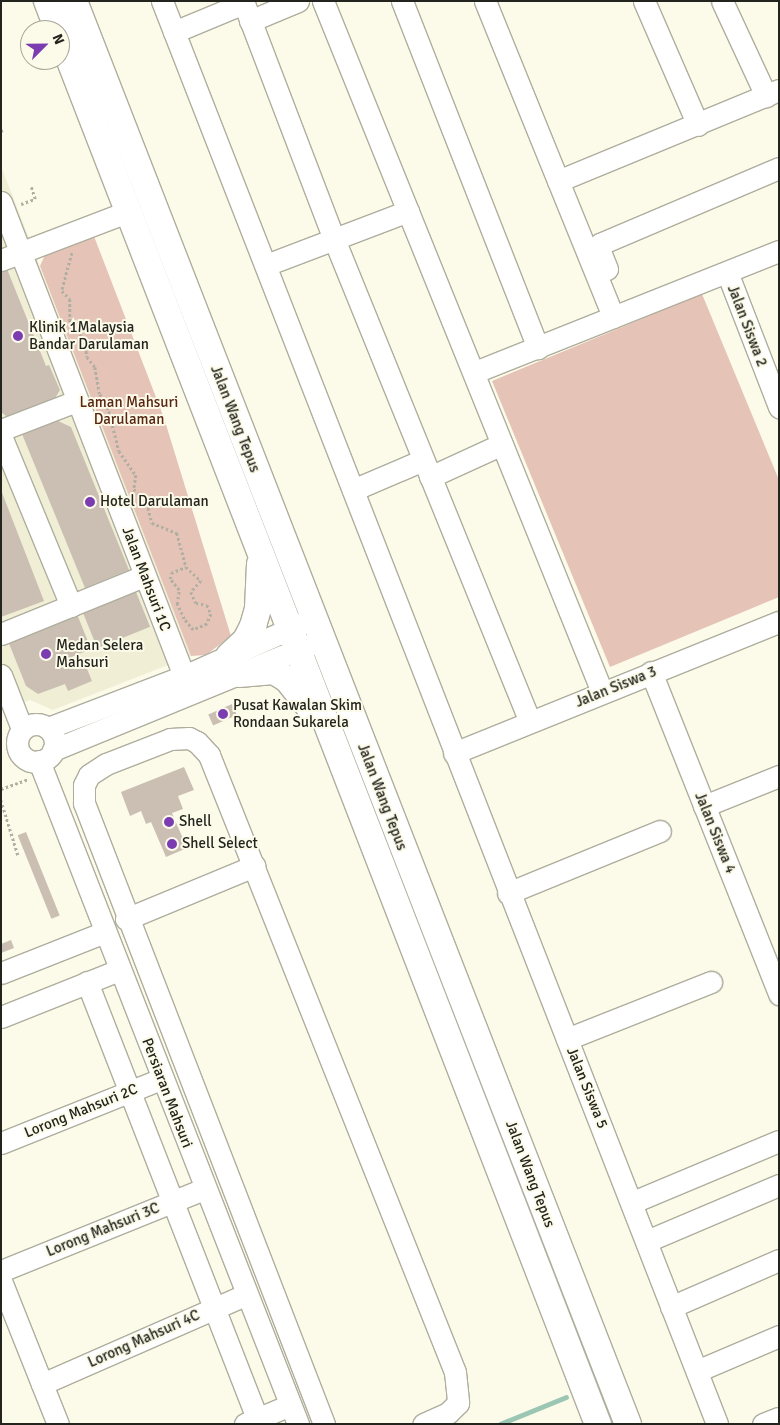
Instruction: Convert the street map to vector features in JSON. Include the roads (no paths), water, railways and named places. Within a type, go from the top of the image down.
[{"type":"main road","points":[[47,1],[54,20]]},
{"type":"main road","name":"Jalan Wang Tepus","points":[[74,1],[305,634],[628,1424]]},
{"type":"main road","name":"Jalan Wang Tepus","points":[[70,61],[258,545],[305,634],[332,738],[598,1424]]},
{"type":"main road","points":[[258,545],[262,578],[258,608],[234,665],[266,669],[287,679],[332,738]]},
{"type":"street","name":"Jalan Siswa 5","points":[[162,1],[508,893],[633,1202],[671,1307],[717,1424]]},
{"type":"street","points":[[174,32],[246,9],[298,1]]},
{"type":"street","points":[[323,1],[475,372],[602,692]]},
{"type":"street","points":[[402,1],[538,348]]},
{"type":"street","points":[[485,1],[558,181],[619,314]]},
{"type":"street","points":[[644,1],[698,124]]},
{"type":"street","points":[[558,181],[772,93],[722,1]]},
{"type":"street","points":[[246,9],[334,239],[530,722]]},
{"type":"street","points":[[619,314],[598,247],[600,244],[779,168]]},
{"type":"street","name":"Jalan Mahsuri 1C","points":[[3,206],[11,256],[76,401],[184,676]]},
{"type":"street","points":[[266,265],[408,211]]},
{"type":"street","points":[[11,256],[127,212]]},
{"type":"street","points":[[475,372],[779,250]]},
{"type":"street","name":"Jalan Siswa 2","points":[[727,272],[779,407]]},
{"type":"street","points":[[1,430],[76,401]]},
{"type":"street","points":[[1,436],[71,606]]},
{"type":"street","points":[[353,490],[502,444]]},
{"type":"street","points":[[1,634],[144,576]]},
{"type":"street","name":"Jalan Siswa 3","points":[[454,753],[779,622]]},
{"type":"street","points":[[1,675],[22,729],[17,748],[26,759],[46,761],[234,665],[305,634]]},
{"type":"street","points":[[22,729],[32,724],[48,728],[184,676],[234,665]]},
{"type":"street","name":"Jalan Siswa 4","points":[[651,672],[704,806],[772,955],[779,994]]},
{"type":"street","points":[[120,722],[133,754]]},
{"type":"street","points":[[46,761],[54,742],[48,728]]},
{"type":"street","points":[[324,1424],[126,919],[84,802],[84,785],[97,769],[179,738],[189,738],[204,748],[254,866],[455,1372],[458,1403],[448,1413],[423,1424]]},
{"type":"street","name":"Persiaran Mahsuri","points":[[46,761],[76,858],[294,1415]]},
{"type":"street","points":[[704,806],[779,776]]},
{"type":"street","points":[[508,893],[660,831]]},
{"type":"street","points":[[76,858],[101,847]]},
{"type":"street","points":[[126,919],[254,866]]},
{"type":"street","points":[[1,973],[105,932]]},
{"type":"street","points":[[1,1017],[119,970]]},
{"type":"street","points":[[88,982],[214,1308],[253,1422],[294,1415]]},
{"type":"street","points":[[567,1039],[711,982]]},
{"type":"street","name":"Lorong Mahsuri 2C","points":[[1,1144],[161,1079]]},
{"type":"street","points":[[633,1202],[779,1141]]},
{"type":"street","points":[[647,1241],[779,1185]]},
{"type":"street","name":"Lorong Mahsuri 3C","points":[[1,1272],[204,1189]]},
{"type":"street","points":[[671,1307],[779,1260]]},
{"type":"street","points":[[1,1282],[58,1424]]},
{"type":"street","name":"Lorong Mahsuri 4C","points":[[42,1384],[246,1295]]},
{"type":"street","points":[[697,1371],[779,1336]]},
{"type":"street","points":[[763,1424],[779,1418]]},
{"type":"waterway","points":[[500,1424],[566,1397]]},
{"type":"place","name":"Klinik 1Malaysia Bandar Darulaman","points":[[18,336]]},
{"type":"place","name":"Hotel Darulaman","points":[[90,502]]},
{"type":"place","name":"Medan Selera Mahsuri","points":[[46,654]]},
{"type":"place","name":"Pusat Kawalan Skim Rondaan Sukarela","points":[[223,714]]},
{"type":"place","name":"Shell","points":[[169,822]]},
{"type":"place","name":"Shell Select","points":[[172,844]]},
{"type":"park label","name":"Laman Mahsuri Darulaman","points":[[129,410]]}]
